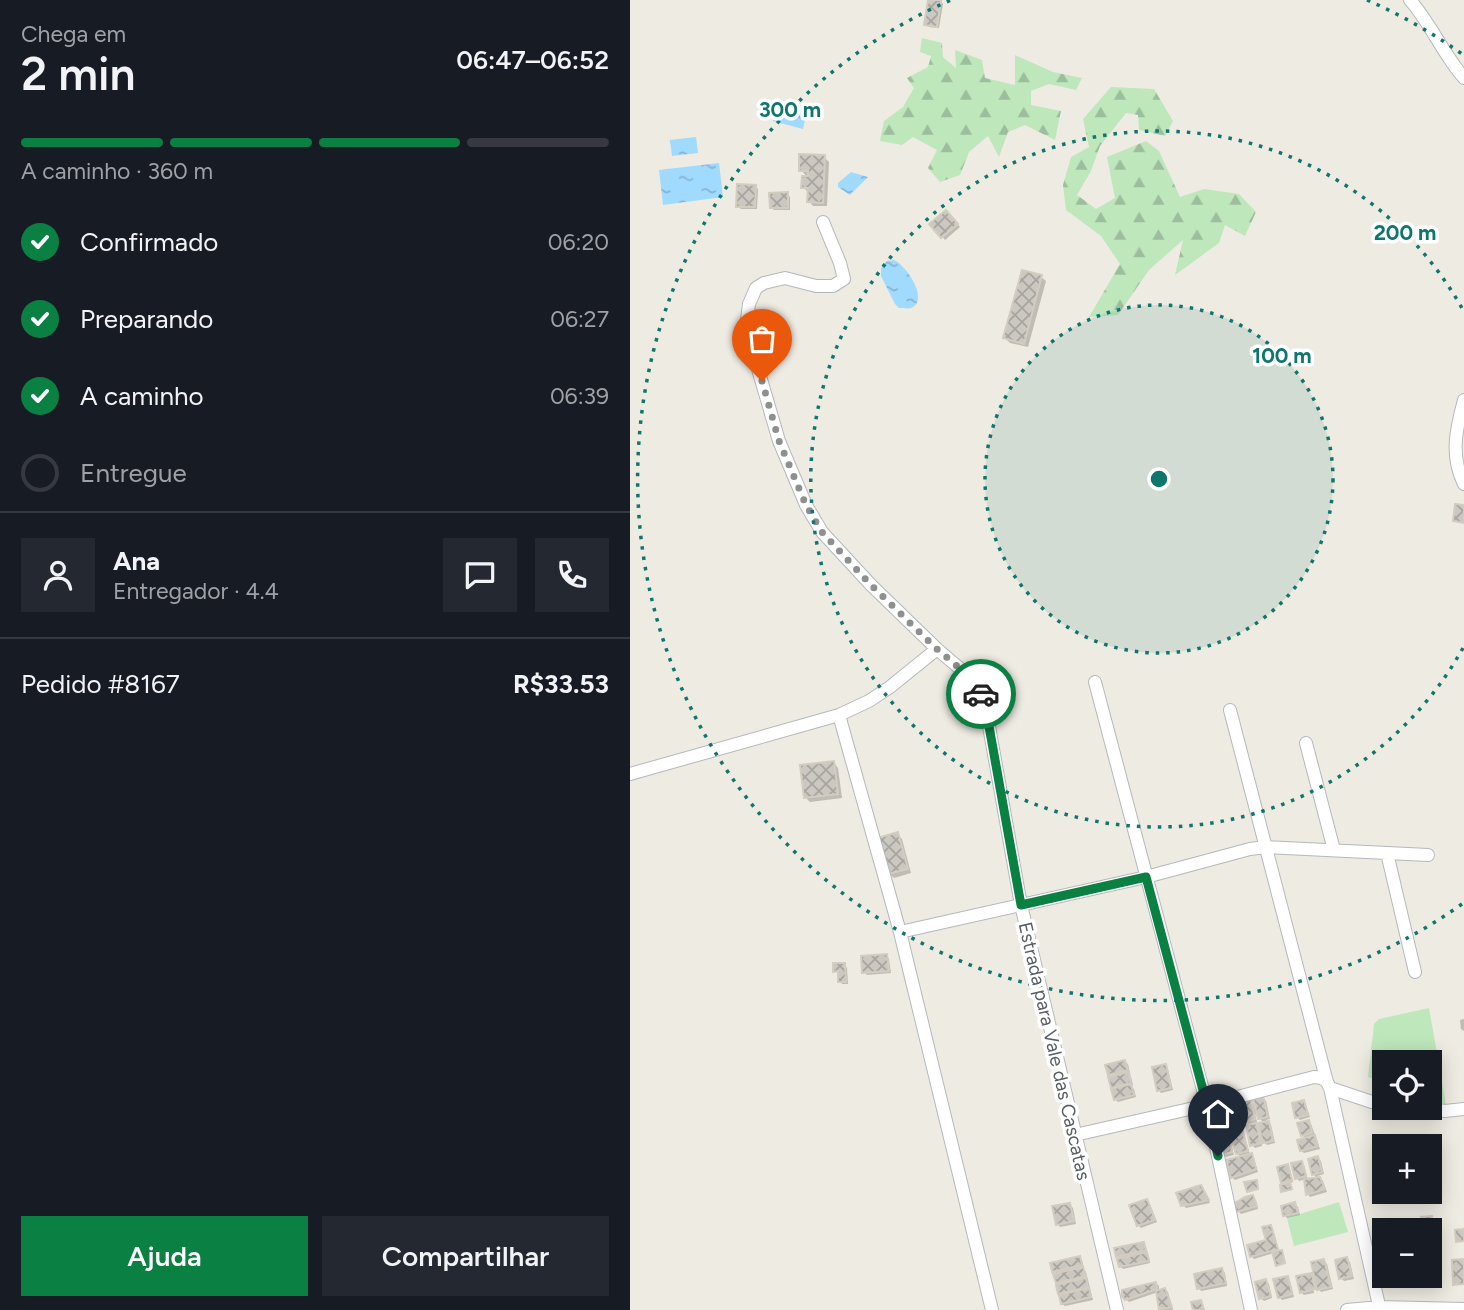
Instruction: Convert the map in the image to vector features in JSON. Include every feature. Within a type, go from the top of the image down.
[{"type":"street","points":[[1410,0],[1464,78]]},
{"type":"street","name":"Estrada para Vale das Cascatas","points":[[823,222],[844,279],[833,286],[816,286],[785,278],[764,283],[756,288],[749,304],[746,328],[779,441],[806,505],[822,532],[871,585],[971,678],[985,704],[1021,905],[1117,1310]]},
{"type":"street","points":[[1464,400],[1455,439],[1455,453],[1464,484]]},
{"type":"street","points":[[630,774],[839,715],[869,701],[890,687],[937,649]]},
{"type":"street","points":[[1095,682],[1207,1105],[1251,1310]]},
{"type":"street","points":[[1230,710],[1328,1085],[1380,1309]]},
{"type":"street","points":[[839,715],[900,932],[992,1310]]},
{"type":"street","points":[[1306,743],[1334,850]]},
{"type":"street","points":[[900,932],[1146,877],[1250,849],[1266,847],[1428,855]]},
{"type":"street","points":[[1387,853],[1415,972]]},
{"type":"street","points":[[1075,1135],[1314,1077],[1322,1078],[1328,1085],[1372,1102]]},
{"type":"street","points":[[1442,1111],[1464,1109]]},
{"type":"street","points":[[1347,1310],[1464,1309]]},
{"type":"green space","points":[[922,38],[942,43],[943,57],[956,68],[955,50],[982,60],[985,78],[1015,85],[1015,55],[1053,72],[1082,78],[1076,90],[1049,84],[1031,91],[1031,105],[1061,111],[1055,140],[1025,125],[1008,132],[999,157],[988,136],[969,152],[960,175],[940,182],[928,168],[937,150],[913,137],[902,145],[880,141],[884,121],[903,107],[914,88],[907,78],[928,67],[931,56],[920,52]]},
{"type":"green space","points":[[1111,87],[1154,89],[1173,121],[1165,136],[1139,130],[1138,115],[1126,113],[1100,146],[1091,171],[1077,195],[1096,209],[1115,198],[1107,157],[1146,141],[1159,151],[1180,197],[1204,189],[1239,194],[1256,212],[1245,236],[1225,225],[1219,243],[1175,275],[1183,240],[1149,270],[1118,315],[1089,317],[1120,264],[1101,236],[1066,210],[1063,185],[1071,157],[1089,147],[1083,119]]},
{"type":"green space","points":[[1429,1008],[1436,1050],[1372,1050],[1372,1078],[1368,1077],[1374,1024],[1379,1019]]},
{"type":"green space","points":[[1442,1082],[1446,1105],[1442,1104]]},
{"type":"green space","points":[[1339,1202],[1348,1232],[1294,1246],[1287,1218]]},
{"type":"water","points":[[779,99],[808,107],[803,129],[773,121]]},
{"type":"water","points":[[696,137],[698,153],[672,156],[670,140]]},
{"type":"water","points":[[719,163],[723,197],[663,205],[659,170]]},
{"type":"water","points":[[851,172],[868,177],[850,195],[838,187],[838,183]]},
{"type":"water","points":[[894,260],[910,275],[917,291],[916,304],[911,308],[899,308],[895,304],[881,276],[881,268],[887,261]]},
{"type":"building","points":[[928,0],[941,0],[937,27],[924,25]]},
{"type":"building","points":[[799,154],[825,155],[823,203],[807,202],[808,188],[801,188],[802,176],[808,176],[808,171],[799,171]]},
{"type":"building","points":[[737,184],[756,185],[755,207],[736,207]]},
{"type":"building","points":[[788,192],[788,208],[770,208],[769,193]]},
{"type":"building","points":[[946,210],[958,224],[941,238],[929,224]]},
{"type":"building","points":[[1022,270],[1042,275],[1024,344],[1003,338]]},
{"type":"building","points":[[1455,504],[1464,505],[1464,523],[1453,521]]},
{"type":"building","points":[[834,761],[838,794],[804,798],[800,765]]},
{"type":"building","points":[[898,832],[908,869],[888,874],[878,838]]},
{"type":"building","points":[[887,954],[889,971],[862,973],[861,956]]},
{"type":"building","points":[[833,963],[845,963],[846,982],[838,982],[838,971],[833,972]]},
{"type":"building","points":[[1125,1060],[1128,1070],[1108,1075],[1105,1065]]},
{"type":"building","points":[[1166,1064],[1171,1088],[1157,1091],[1152,1067]]},
{"type":"building","points":[[1129,1072],[1131,1083],[1111,1088],[1108,1077]]},
{"type":"building","points":[[1131,1084],[1134,1095],[1114,1100],[1111,1089]]},
{"type":"building","points":[[1263,1096],[1268,1117],[1258,1119],[1253,1099]]},
{"type":"building","points":[[1251,1099],[1255,1119],[1245,1122],[1240,1102]]},
{"type":"building","points":[[1304,1100],[1308,1115],[1295,1118],[1292,1103]]},
{"type":"building","points":[[1237,1102],[1241,1122],[1231,1125],[1226,1104]]},
{"type":"building","points":[[1221,1106],[1225,1127],[1213,1129],[1209,1108]]},
{"type":"building","points":[[1309,1120],[1312,1133],[1301,1136],[1297,1123]]},
{"type":"building","points":[[1269,1121],[1273,1141],[1263,1143],[1258,1123]]},
{"type":"building","points":[[1256,1123],[1261,1143],[1250,1146],[1246,1125]]},
{"type":"building","points":[[1242,1128],[1248,1151],[1236,1154],[1229,1131]]},
{"type":"building","points":[[1228,1132],[1232,1152],[1222,1155],[1217,1135]]},
{"type":"building","points":[[1315,1135],[1318,1146],[1300,1151],[1297,1140]]},
{"type":"building","points":[[1252,1153],[1256,1169],[1231,1178],[1226,1160]]},
{"type":"building","points":[[1318,1156],[1322,1172],[1312,1175],[1308,1159]]},
{"type":"building","points":[[1302,1161],[1306,1176],[1295,1179],[1291,1163]]},
{"type":"building","points":[[1288,1164],[1292,1180],[1281,1183],[1277,1167]]},
{"type":"building","points":[[1320,1177],[1325,1189],[1306,1195],[1304,1179]]},
{"type":"building","points":[[1257,1180],[1258,1189],[1247,1192],[1244,1182]]},
{"type":"building","points":[[1290,1182],[1292,1189],[1281,1192],[1280,1185]]},
{"type":"building","points":[[1201,1185],[1209,1200],[1181,1206],[1176,1193]]},
{"type":"building","points":[[1253,1195],[1257,1206],[1236,1212],[1235,1203]]},
{"type":"building","points":[[1147,1199],[1155,1220],[1137,1226],[1129,1205]]},
{"type":"building","points":[[1295,1202],[1298,1213],[1283,1216],[1281,1206]]},
{"type":"building","points":[[1070,1203],[1074,1221],[1056,1225],[1052,1206]]},
{"type":"building","points":[[1271,1225],[1278,1249],[1250,1257],[1247,1245],[1266,1240],[1262,1227]]},
{"type":"building","points":[[1464,1229],[1464,1241],[1456,1242],[1455,1230]]},
{"type":"building","points":[[1144,1242],[1146,1250],[1116,1257],[1114,1248]]},
{"type":"building","points":[[1282,1250],[1285,1263],[1276,1266],[1272,1252]]},
{"type":"building","points":[[1147,1252],[1149,1261],[1119,1267],[1117,1259]]},
{"type":"building","points":[[1080,1256],[1082,1265],[1052,1272],[1050,1263]]},
{"type":"building","points":[[1347,1257],[1352,1276],[1339,1279],[1335,1260]]},
{"type":"building","points":[[1324,1259],[1331,1287],[1317,1290],[1311,1262]]},
{"type":"building","points":[[1464,1259],[1464,1284],[1453,1285],[1452,1260]]},
{"type":"building","points":[[1083,1267],[1086,1276],[1056,1283],[1053,1274]]},
{"type":"building","points":[[1222,1268],[1226,1283],[1197,1289],[1194,1274]]},
{"type":"building","points":[[1312,1273],[1315,1289],[1300,1293],[1296,1276]]},
{"type":"building","points":[[1288,1276],[1292,1294],[1278,1298],[1273,1279]]},
{"type":"building","points":[[1086,1278],[1088,1287],[1058,1294],[1056,1285]]},
{"type":"building","points":[[1266,1279],[1271,1296],[1259,1299],[1255,1282]]},
{"type":"building","points":[[1156,1282],[1157,1289],[1125,1300],[1122,1296],[1122,1290]]},
{"type":"building","points":[[1089,1288],[1091,1297],[1061,1304],[1059,1295]]},
{"type":"building","points":[[1165,1288],[1172,1307],[1159,1310],[1156,1291]]},
{"type":"building","points":[[1201,1300],[1204,1310],[1193,1310],[1191,1302]]},
{"type":"way so far","points":[[762,381],[779,441],[806,505],[822,532],[871,585],[971,678],[981,694]]},
{"type":"route","points":[[981,694],[1021,905],[1146,877],[1218,1156]]}]
